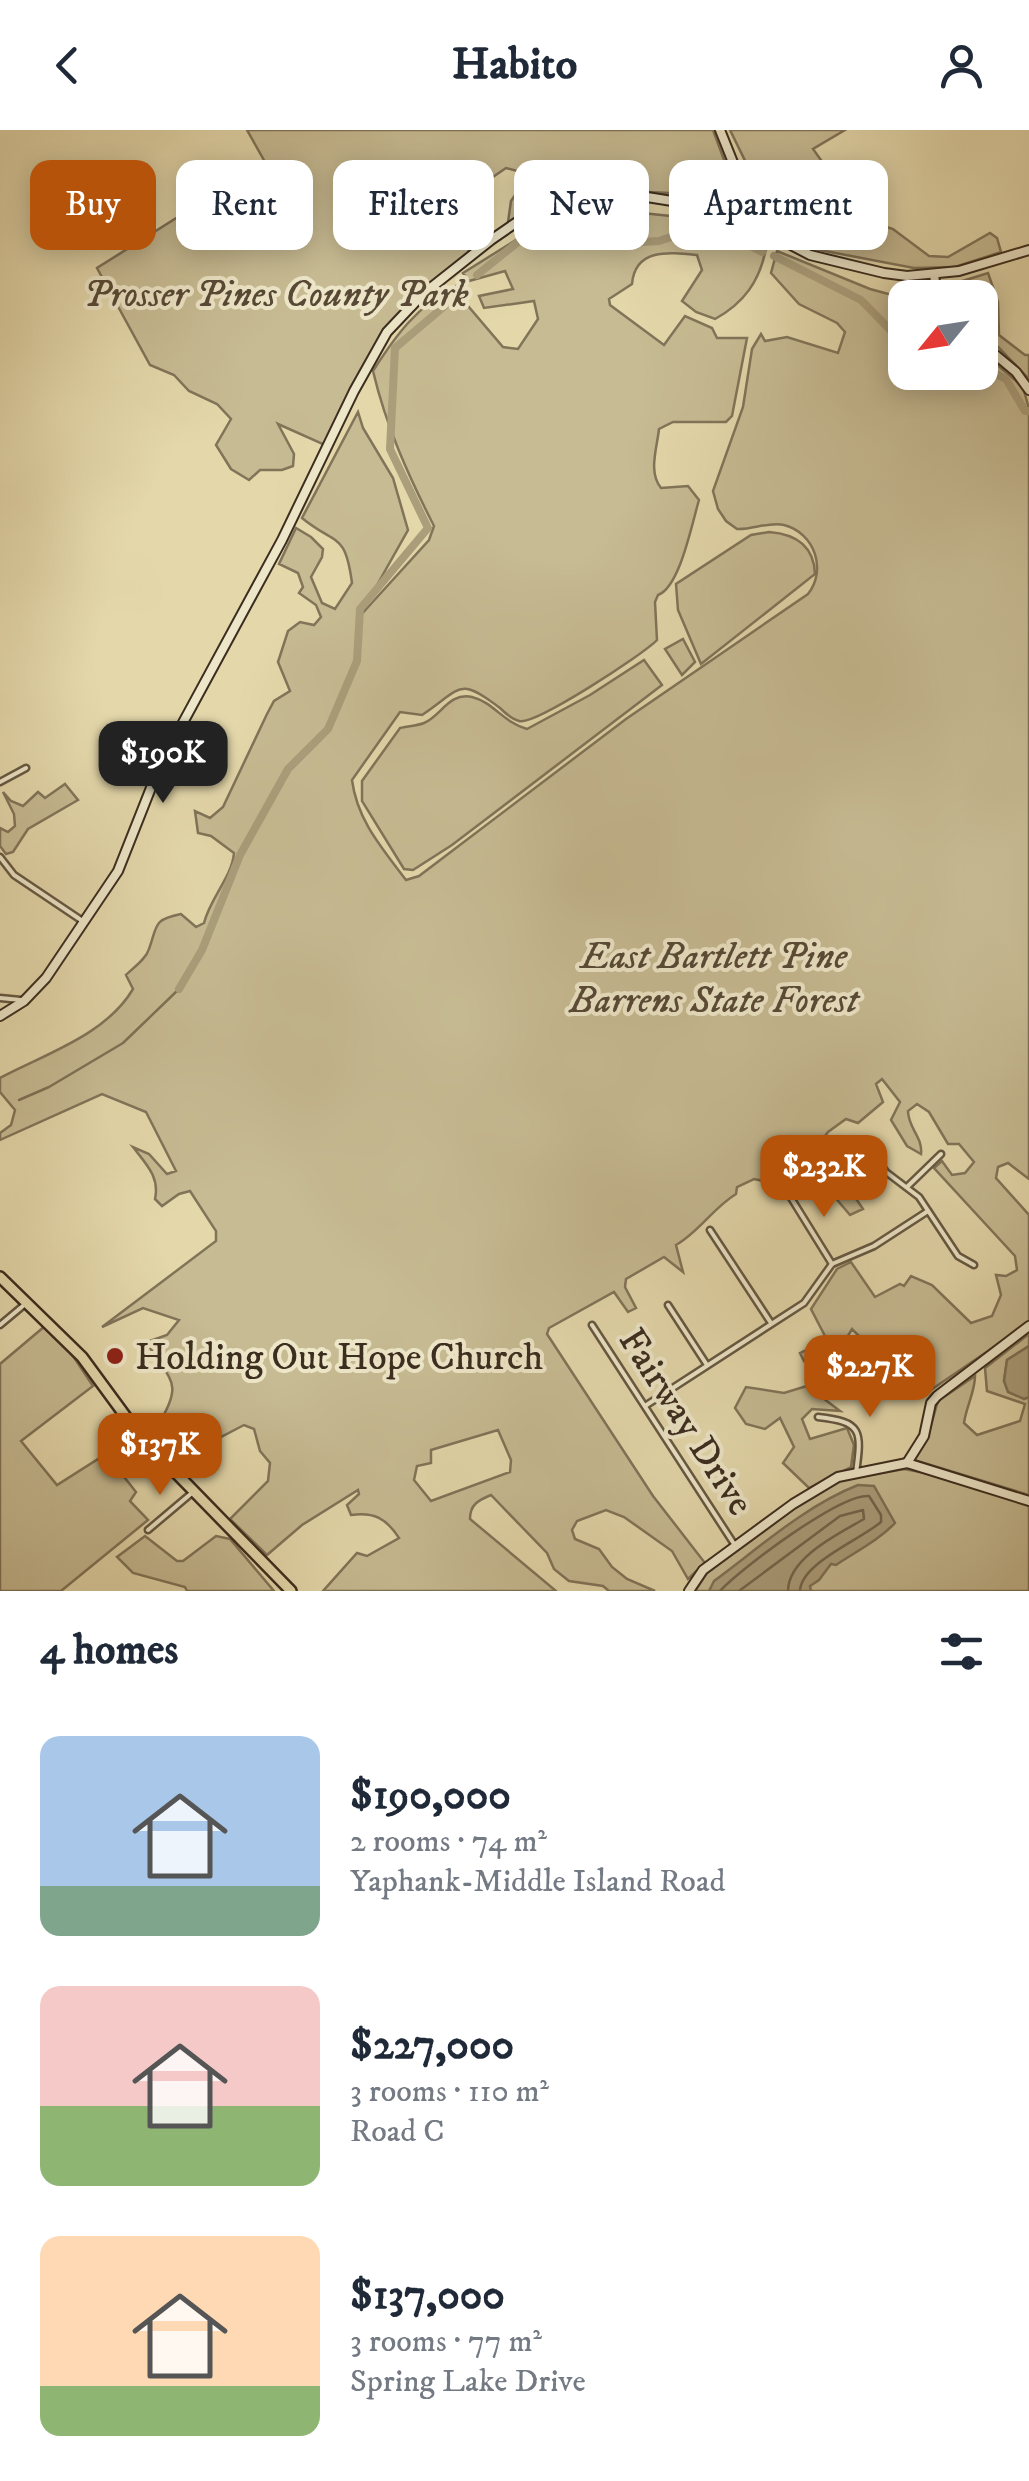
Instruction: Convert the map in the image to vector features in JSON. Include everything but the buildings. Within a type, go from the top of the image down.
[{"type":"main road","points":[[720,130],[732,160]]},
{"type":"main road","points":[[2,1012],[26,999],[46,978],[118,870],[160,766],[282,540],[373,356],[405,310],[504,230],[527,218],[573,201],[628,194],[669,198]]},
{"type":"main road","points":[[801,250],[849,267],[884,274],[934,274],[978,267],[1029,250]]},
{"type":"main road","points":[[934,274],[935,280]]},
{"type":"main road","points":[[998,357],[1029,390]]},
{"type":"main road","points":[[0,1278],[82,1356],[134,1429],[291,1591]]},
{"type":"main road","points":[[907,1463],[924,1436],[931,1403],[937,1396],[1029,1326]]},
{"type":"main road","points":[[689,1591],[704,1570],[810,1493],[856,1473],[907,1463],[1029,1500]]},
{"type":"street","points":[[0,782],[26,768]]},
{"type":"street","points":[[0,857],[14,875],[84,922]]},
{"type":"street","points":[[0,998],[26,999]]},
{"type":"street","points":[[866,1145],[886,1172],[907,1187],[928,1211],[954,1252],[974,1265]]},
{"type":"street","points":[[907,1187],[941,1154]]},
{"type":"street","points":[[788,1194],[832,1264]]},
{"type":"street","points":[[645,1406],[804,1303],[832,1264],[874,1246],[928,1211]]},
{"type":"street","points":[[710,1230],[771,1323]]},
{"type":"street","points":[[0,1325],[28,1302]]},
{"type":"street","points":[[668,1305],[706,1365]]},
{"type":"street","name":"Fairway Drive","points":[[592,1326],[736,1547]]},
{"type":"street","points":[[818,1416],[848,1421],[855,1427],[859,1447],[856,1473]]},
{"type":"street","points":[[148,1530],[194,1492]]},
{"type":"green space","name":"Prosser Pines County Park","points":[[247,130],[713,130],[724,160],[669,160],[669,193],[649,192],[649,160],[514,160],[514,170],[506,168],[494,176],[494,160],[333,160],[333,250],[469,250],[471,255],[405,310],[384,337],[327,446],[278,424],[294,454],[293,466],[260,470],[249,480],[231,469],[216,445],[231,419],[217,404],[189,391],[174,375],[150,365],[97,268],[126,250],[156,250],[156,231],[176,218],[176,250],[313,250],[313,160],[264,160]]},
{"type":"green space","points":[[730,130],[845,130],[813,149],[821,160],[745,160]]},
{"type":"green space","name":"Prosser Pines County Park","points":[[514,197],[514,219],[508,222]]},
{"type":"green space","name":"East Bartlett Pine Barrens State Forest","points":[[649,214],[669,216],[669,250],[765,250],[749,290],[715,319],[682,301],[702,270],[697,255],[665,253],[647,258],[639,264],[632,284],[609,299],[610,305],[664,345],[685,316],[712,328],[717,338],[747,338],[732,416],[726,422],[673,422],[659,429],[654,460],[657,482],[661,488],[688,486],[699,500],[679,567],[655,602],[657,640],[589,688],[529,720],[514,719],[467,689],[453,692],[422,715],[400,712],[352,780],[359,808],[372,833],[406,880],[419,876],[626,719],[808,594],[814,584],[815,554],[804,536],[779,524],[737,529],[718,509],[713,491],[743,407],[752,349],[761,334],[765,341],[787,337],[838,353],[845,332],[837,323],[799,304],[771,273],[777,251],[888,294],[888,390],[998,390],[998,365],[1023,387],[1029,409],[1029,1179],[1008,1163],[998,1167],[996,1178],[1029,1215],[1029,1323],[922,1396],[916,1386],[928,1378],[926,1360],[899,1347],[865,1342],[852,1329],[841,1347],[854,1380],[848,1385],[827,1350],[804,1361],[800,1353],[827,1340],[811,1309],[837,1269],[851,1262],[875,1297],[900,1284],[904,1286],[911,1276],[932,1285],[971,1323],[992,1316],[1001,1295],[996,1275],[1006,1276],[1017,1270],[1015,1256],[934,1168],[942,1161],[952,1175],[965,1173],[974,1162],[959,1144],[948,1144],[929,1112],[917,1104],[908,1111],[921,1154],[907,1146],[891,1120],[900,1102],[882,1079],[876,1084],[883,1102],[858,1123],[846,1119],[822,1140],[840,1163],[842,1178],[863,1209],[850,1215],[822,1182],[811,1161],[796,1153],[768,1182],[754,1179],[737,1187],[736,1194],[676,1245],[683,1272],[664,1257],[626,1279],[625,1287],[636,1308],[628,1312],[614,1292],[549,1328],[547,1334],[653,1496],[705,1563],[688,1579],[672,1551],[624,1517],[606,1510],[577,1521],[572,1530],[575,1539],[599,1549],[627,1579],[655,1591],[609,1591],[603,1586],[569,1581],[554,1569],[547,1553],[491,1495],[476,1503],[470,1519],[556,1591],[323,1591],[357,1553],[367,1556],[399,1538],[379,1518],[351,1515],[347,1505],[359,1494],[358,1490],[302,1525],[267,1555],[230,1519],[268,1481],[270,1463],[260,1451],[254,1429],[244,1425],[219,1438],[186,1417],[165,1431],[159,1423],[172,1387],[147,1342],[167,1335],[179,1320],[143,1308],[102,1327],[216,1241],[216,1231],[190,1191],[162,1206],[155,1199],[154,1177],[133,1147],[149,1154],[167,1174],[176,1171],[146,1112],[102,1094],[0,1140],[0,1133],[11,1125],[15,1110],[0,1092],[0,1078],[73,1042],[107,1019],[133,989],[126,975],[145,956],[161,921],[181,914],[196,927],[204,923],[234,853],[211,836],[198,833],[195,811],[210,818],[223,807],[274,701],[290,691],[278,662],[288,631],[300,622],[314,625],[321,617],[316,605],[299,593],[303,587],[298,573],[279,564],[296,528],[323,549],[311,577],[322,603],[335,609],[352,583],[342,547],[302,518],[358,412],[363,428],[393,478],[408,530],[359,617],[429,540],[434,526],[399,450],[373,371],[409,322],[456,286],[503,347],[518,349],[538,319],[534,301],[484,308],[479,296],[513,289],[505,271],[469,281],[463,273],[514,241],[514,250],[649,250]],"holes":[[[498,1430],[511,1460],[510,1472],[431,1501],[414,1480],[417,1466],[431,1463],[431,1450]]]},
{"type":"green space","points":[[888,227],[929,256],[948,257],[990,233],[997,238],[1001,252],[955,267],[914,268],[820,250],[888,250]]},
{"type":"green space","points":[[988,273],[990,280],[966,280]]},
{"type":"green space","points":[[998,302],[999,335],[1029,355],[1029,379],[998,347]]},
{"type":"green space","points":[[751,535],[787,535],[807,548],[815,574],[701,664],[678,610],[676,584]]},
{"type":"green space","points":[[683,639],[695,662],[682,675],[665,649]]},
{"type":"green space","points":[[644,660],[662,685],[452,845],[413,870],[404,869],[362,801],[362,781],[400,728],[430,720],[451,701],[464,696],[486,703],[527,729]]},
{"type":"green space","points":[[65,784],[78,800],[28,829],[13,852],[6,854],[0,846],[0,828],[8,832],[15,826],[14,814],[3,792],[23,806],[38,792],[45,798]]},
{"type":"green space","points":[[45,1326],[73,1356],[93,1386],[21,1441],[57,1485],[106,1454],[136,1492],[130,1501],[148,1520],[61,1591],[0,1591],[0,1364]]},
{"type":"green space","points":[[1029,1334],[1029,1346],[1007,1360],[1004,1381],[1024,1399],[1029,1397],[1029,1495],[914,1460],[927,1439],[938,1401],[975,1376],[964,1423],[977,1435],[1020,1421],[1025,1404],[987,1391],[985,1368]]},
{"type":"green space","points":[[807,1386],[840,1411],[812,1409],[802,1419],[810,1439],[847,1428],[854,1445],[851,1467],[809,1488],[783,1463],[794,1447],[780,1418],[765,1429],[746,1424],[735,1408],[746,1387],[784,1393]]},
{"type":"green space","points":[[904,1469],[942,1476],[1029,1504],[1029,1591],[695,1591],[707,1573],[795,1508],[841,1480]]},
{"type":"green space","points":[[145,1536],[177,1561],[183,1561],[216,1536],[230,1539],[274,1591],[187,1591],[185,1587],[133,1573],[117,1557]]},
{"type":"water","points":[[1029,1346],[1029,1397],[1024,1399],[1008,1392],[1004,1381],[1007,1360]]},
{"type":"water","points":[[858,1485],[874,1486],[895,1523],[836,1565],[831,1564],[810,1586],[811,1591],[709,1591],[714,1581],[783,1528]]},
{"type":"waterway","points":[[477,275],[539,225],[576,217],[609,244],[659,241],[709,224],[762,252]]},
{"type":"waterway","points":[[774,256],[861,300],[888,328]]},
{"type":"waterway","points":[[179,989],[202,950],[240,855],[288,769],[328,729],[357,661],[360,609],[428,528],[390,449],[395,348],[460,293]]},
{"type":"waterway","points":[[998,375],[1006,379],[1025,411],[1029,411]]},
{"type":"waterway","points":[[19,1100],[49,1087],[123,1043],[179,989]]},
{"type":"place","name":"Holding Out Hope Church","points":[[115,1356]]}]
